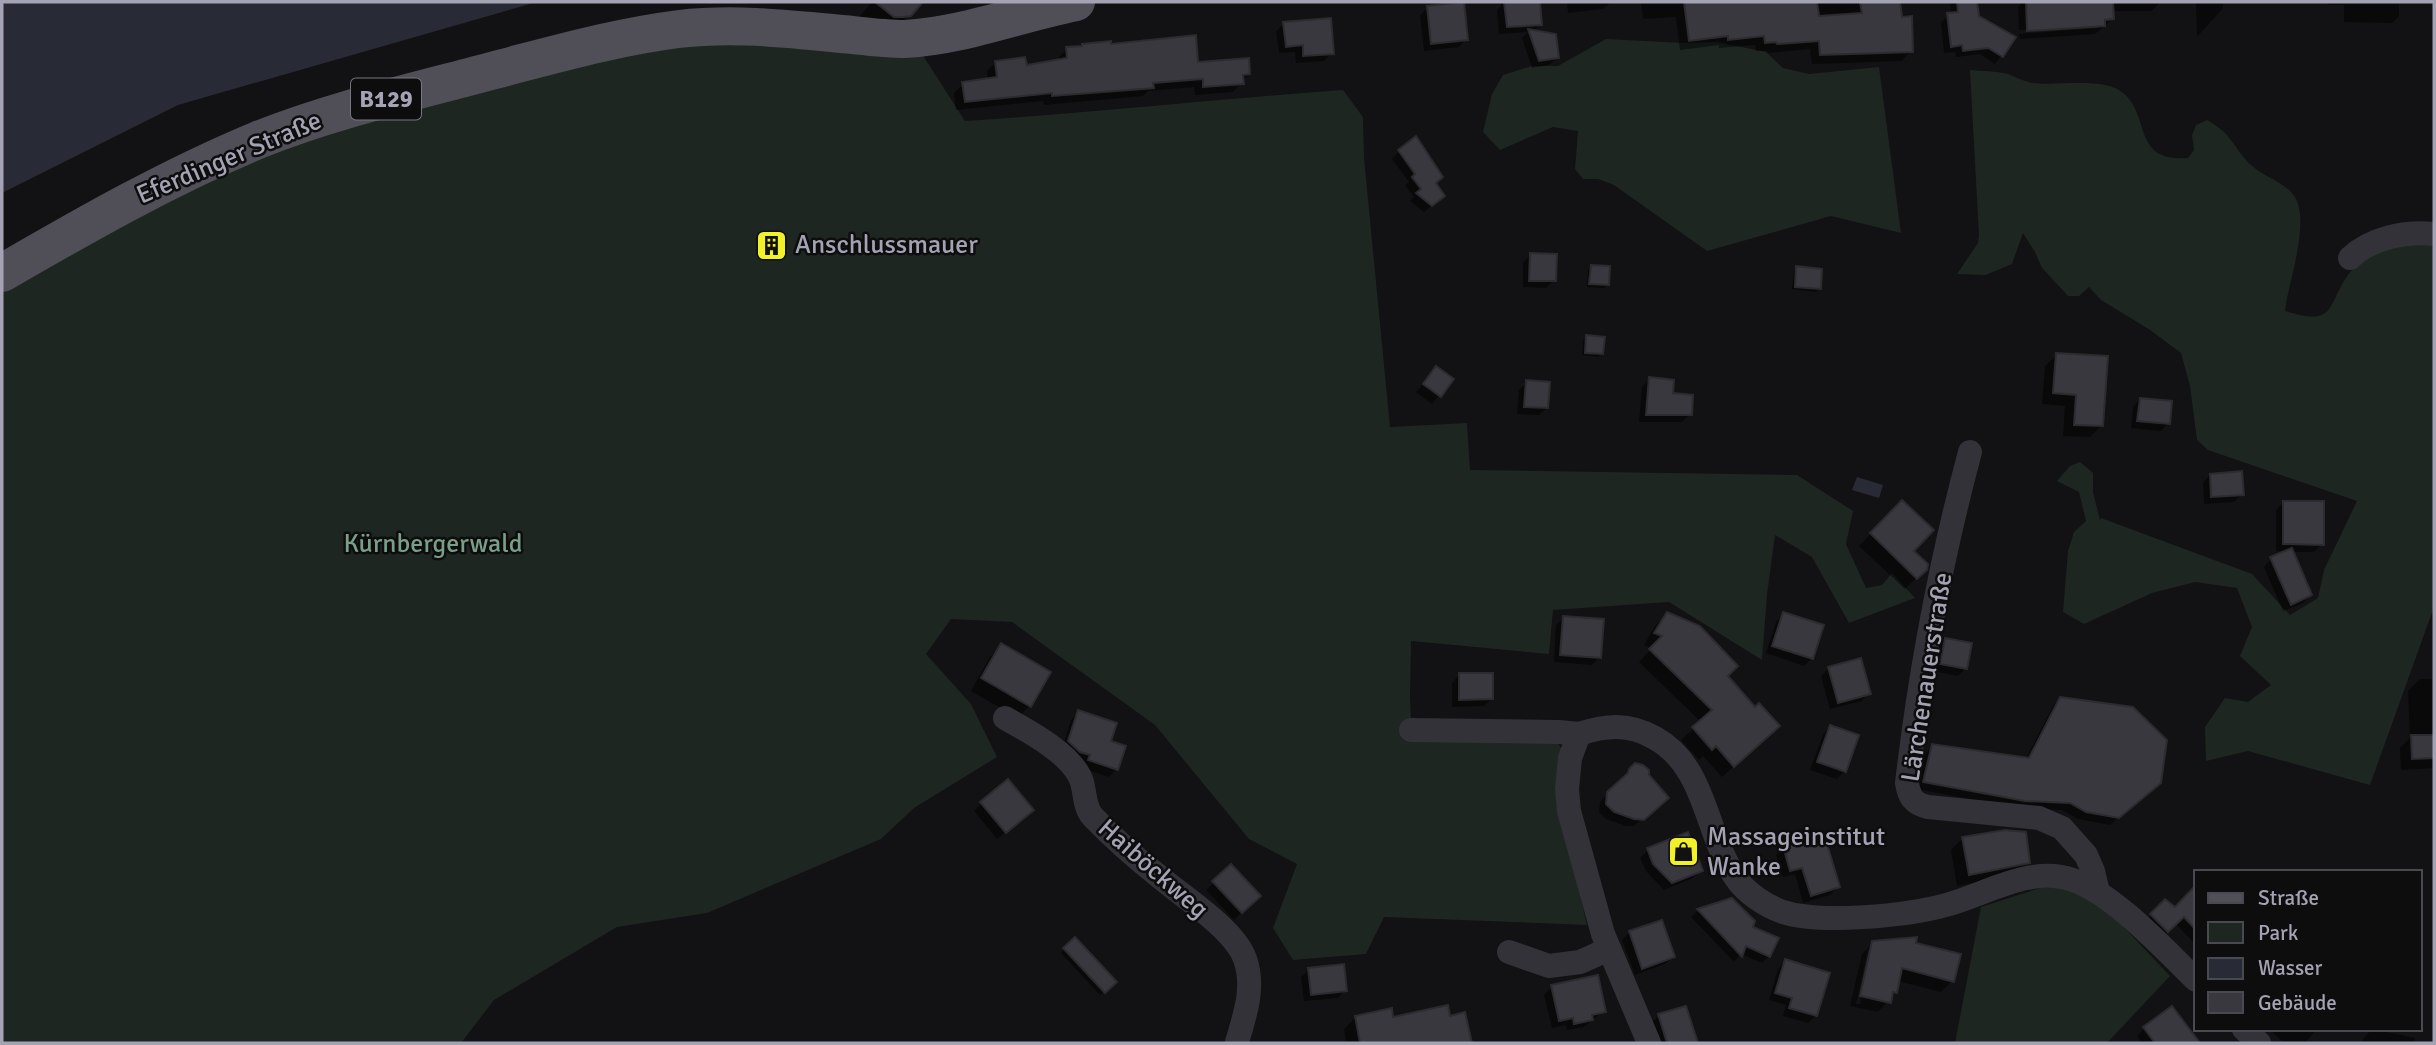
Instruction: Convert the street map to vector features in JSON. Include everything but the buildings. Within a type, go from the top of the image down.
[{"type":"main road","name":"Eferdinger Straße","points":[[2,273],[109,212],[194,168],[260,139],[323,117],[600,43],[682,29],[730,26],[882,38],[922,37],[1076,2]]},
{"type":"street","points":[[2350,258],[2366,246],[2384,239],[2416,233],[2434,234]]},
{"type":"street","name":"Lärchenauerstraße","points":[[1970,452],[1954,512],[1920,691],[1907,783],[1909,796],[1920,806],[2039,818],[2062,828],[2086,855],[2098,892]]},
{"type":"street","name":"Haiböckweg","points":[[1005,718],[1030,732],[1061,755],[1080,776],[1090,814],[1136,858],[1233,937],[1245,957],[1250,975],[1242,1041]]},
{"type":"street","points":[[1411,730],[1579,734],[1609,726],[1641,730],[1661,741],[1684,763],[1697,786],[1736,878],[1756,898],[1780,911],[1806,918],[1910,912],[1943,906],[2018,880],[2038,876],[2061,877],[2098,892],[2194,978]]},
{"type":"street","points":[[1579,734],[1570,758],[1567,789],[1569,811],[1597,918],[1649,1043]]},
{"type":"street","points":[[1509,953],[1540,964],[1562,965],[1580,962],[1609,949]]},
{"type":"street","points":[[2246,1031],[2259,1043]]},
{"type":"green space","points":[[1606,39],[1717,42],[1766,52],[1783,68],[1809,74],[1879,67],[1901,233],[1831,216],[1707,251],[1614,185],[1598,179],[1583,179],[1575,169],[1578,131],[1553,127],[1500,150],[1483,132],[1492,94],[1503,75],[1532,66],[1558,66]]},
{"type":"green space","name":"Kürnbergerwald","points":[[697,43],[922,54],[965,121],[1343,90],[1363,117],[1364,158],[1390,427],[1467,423],[1470,470],[1797,475],[1853,511],[1846,544],[1866,588],[1882,585],[1892,573],[1915,598],[1849,623],[1812,557],[1775,535],[1762,660],[1669,602],[1553,610],[1549,654],[1411,641],[1412,741],[1558,743],[1561,748],[1559,805],[1587,925],[1384,917],[1366,954],[1293,960],[1273,928],[1297,864],[1249,839],[1155,725],[1012,622],[951,619],[926,654],[971,704],[997,757],[914,808],[881,839],[707,913],[617,927],[494,1000],[461,1043],[2,1043],[2,284],[88,231],[319,131],[644,51]]},
{"type":"green space","points":[[1970,70],[2008,74],[2033,83],[2089,83],[2111,86],[2129,99],[2149,144],[2157,152],[2169,157],[2188,158],[2194,150],[2192,135],[2196,125],[2207,120],[2216,126],[2228,136],[2251,165],[2291,192],[2297,202],[2300,232],[2285,311],[2302,316],[2323,315],[2364,255],[2384,247],[2434,239],[2434,607],[2370,785],[2248,751],[2206,761],[2205,727],[2225,698],[2248,702],[2271,685],[2240,656],[2252,627],[2237,588],[2195,582],[2152,593],[2084,624],[2063,612],[2068,551],[2074,532],[2086,521],[2079,492],[2057,481],[2070,466],[2080,462],[2093,473],[2093,492],[2100,520],[2101,518],[2252,574],[2290,615],[2318,598],[2324,570],[2357,501],[2208,450],[2197,440],[2190,386],[2181,353],[2101,300],[2089,287],[2079,296],[2068,296],[2042,268],[2023,233],[2012,264],[1986,275],[1957,274],[1978,243],[1979,236]]},
{"type":"green space","points":[[2040,888],[2066,888],[2104,906],[2170,976],[2107,1043],[1955,1043],[1981,907]]},
{"type":"water","points":[[2,2],[537,2],[178,105],[2,193]]},
{"type":"water","points":[[1857,477],[1883,485],[1879,498],[1852,490]]},
{"type":"place","name":"Anschlussmauer","points":[[772,245]]},
{"type":"place","name":"Massageinstitut Wanke","points":[[1684,852]]}]
